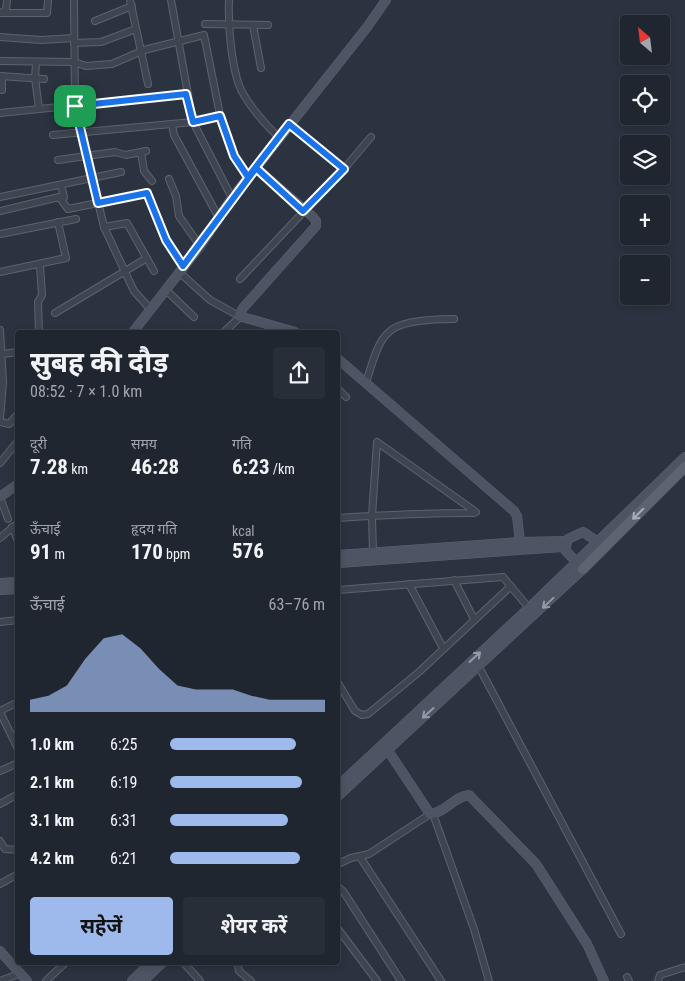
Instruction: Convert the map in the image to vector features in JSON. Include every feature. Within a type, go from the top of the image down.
[{"type":"main road","points":[[579,566],[685,467]]},
{"type":"street","points":[[1,13],[6,10],[7,0]]},
{"type":"street","points":[[1,13],[48,13],[48,0]]},
{"type":"street","points":[[74,0],[75,106],[98,203],[104,227],[124,271],[134,291],[151,310]]},
{"type":"street","points":[[170,0],[186,94],[193,122],[232,198]]},
{"type":"street","points":[[229,0],[228,24],[239,85],[267,127],[279,137]]},
{"type":"street","points":[[135,330],[200,246],[232,198],[368,26],[386,0]]},
{"type":"street","points":[[95,21],[131,3],[148,84]]},
{"type":"street","points":[[205,24],[268,25]]},
{"type":"street","points":[[253,25],[261,68]]},
{"type":"street","points":[[0,37],[101,42],[136,29]]},
{"type":"street","points":[[0,61],[36,63],[74,62],[86,66],[112,64],[141,51],[177,40],[202,35],[205,37],[220,116],[234,156],[248,177]]},
{"type":"street","points":[[36,63],[35,78],[39,109]]},
{"type":"street","points":[[2,90],[1,76],[44,79]]},
{"type":"street","points":[[0,113],[186,94]]},
{"type":"street","points":[[53,136],[193,122],[220,116]]},
{"type":"street","points":[[172,124],[174,135],[219,218]]},
{"type":"street","points":[[289,124],[344,169]]},
{"type":"street","points":[[240,279],[344,169],[371,137]]},
{"type":"street","points":[[58,160],[115,152],[126,155],[144,151],[144,171],[152,181]]},
{"type":"street","points":[[226,330],[316,226],[316,221],[256,168]]},
{"type":"street","points":[[0,197],[121,172]]},
{"type":"street","points":[[169,179],[176,196],[179,216],[200,246]]},
{"type":"street","points":[[61,185],[64,197]]},
{"type":"street","points":[[0,212],[59,197],[68,209],[147,193],[166,240],[181,269],[210,300],[239,316],[288,330]]},
{"type":"street","points":[[0,234],[76,219]]},
{"type":"street","points":[[0,272],[40,266],[66,258],[58,222]]},
{"type":"street","points":[[104,227],[127,223],[154,271]]},
{"type":"street","points":[[55,313],[146,258]]},
{"type":"street","points":[[39,330],[38,302],[42,295],[40,266]]},
{"type":"street","points":[[166,290],[194,317]]},
{"type":"street","points":[[366,382],[376,353],[389,331],[430,320],[454,319]]},
{"type":"street","points":[[0,330],[3,382],[0,420],[9,424],[15,417]]},
{"type":"street","points":[[2,354],[15,352]]},
{"type":"street","points":[[340,361],[514,511],[517,516],[520,542]]},
{"type":"street","points":[[340,391],[346,397]]},
{"type":"street","points":[[340,518],[372,516],[476,512],[379,442],[376,444],[372,516],[373,553]]},
{"type":"street","points":[[0,463],[15,445]]},
{"type":"street","points":[[340,563],[565,544],[572,535],[583,532],[601,544],[685,456]]},
{"type":"street","points":[[8,519],[0,497],[15,486]]},
{"type":"street","points":[[0,538],[15,525]]},
{"type":"street","points":[[340,556],[520,542],[565,544]]},
{"type":"street","points":[[565,544],[567,554],[579,566]]},
{"type":"street","points":[[340,784],[529,608],[579,566]]},
{"type":"street","points":[[340,794],[387,749],[479,667],[579,566]]},
{"type":"street","points":[[340,590],[503,577],[529,608]]},
{"type":"street","points":[[454,580],[474,619]]},
{"type":"street","points":[[0,583],[15,582]]},
{"type":"street","points":[[409,584],[443,648]]},
{"type":"street","points":[[340,686],[355,711],[362,715],[368,714],[418,672],[511,586]]},
{"type":"street","points":[[0,590],[15,589]]},
{"type":"street","points":[[0,622],[15,620]]},
{"type":"street","points":[[479,667],[621,934]]},
{"type":"street","points":[[15,704],[0,711],[15,743]]},
{"type":"street","points":[[387,749],[431,814],[474,929],[489,981]]},
{"type":"street","points":[[1,768],[15,764]]},
{"type":"street","points":[[340,863],[351,858],[369,854],[431,814],[463,796],[469,795],[536,864],[587,944],[604,981]]},
{"type":"street","points":[[0,804],[15,796]]},
{"type":"street","points":[[0,841],[5,849],[15,850]]},
{"type":"street","points":[[360,857],[441,981]]},
{"type":"street","points":[[0,884],[15,876]]},
{"type":"street","points":[[340,889],[401,981]]},
{"type":"street","points":[[340,932],[377,981]]},
{"type":"street","points":[[0,951],[28,981]]},
{"type":"street","points":[[46,981],[63,965]]},
{"type":"street","points":[[132,981],[148,965]]},
{"type":"street","points":[[143,981],[160,965]]},
{"type":"street","points":[[186,965],[200,981]]},
{"type":"street","points":[[238,965],[239,971],[251,981]]},
{"type":"street","points":[[658,981],[660,975],[685,966]]},
{"type":"street","points":[[0,981],[21,973]]},
{"type":"route","points":[[186,94],[193,122],[220,116],[234,156],[248,177],[289,124],[344,169],[303,211],[256,168],[232,198],[200,246],[183,266],[166,240],[156,219],[150,196],[147,193],[98,203],[75,106],[186,94]]}]
